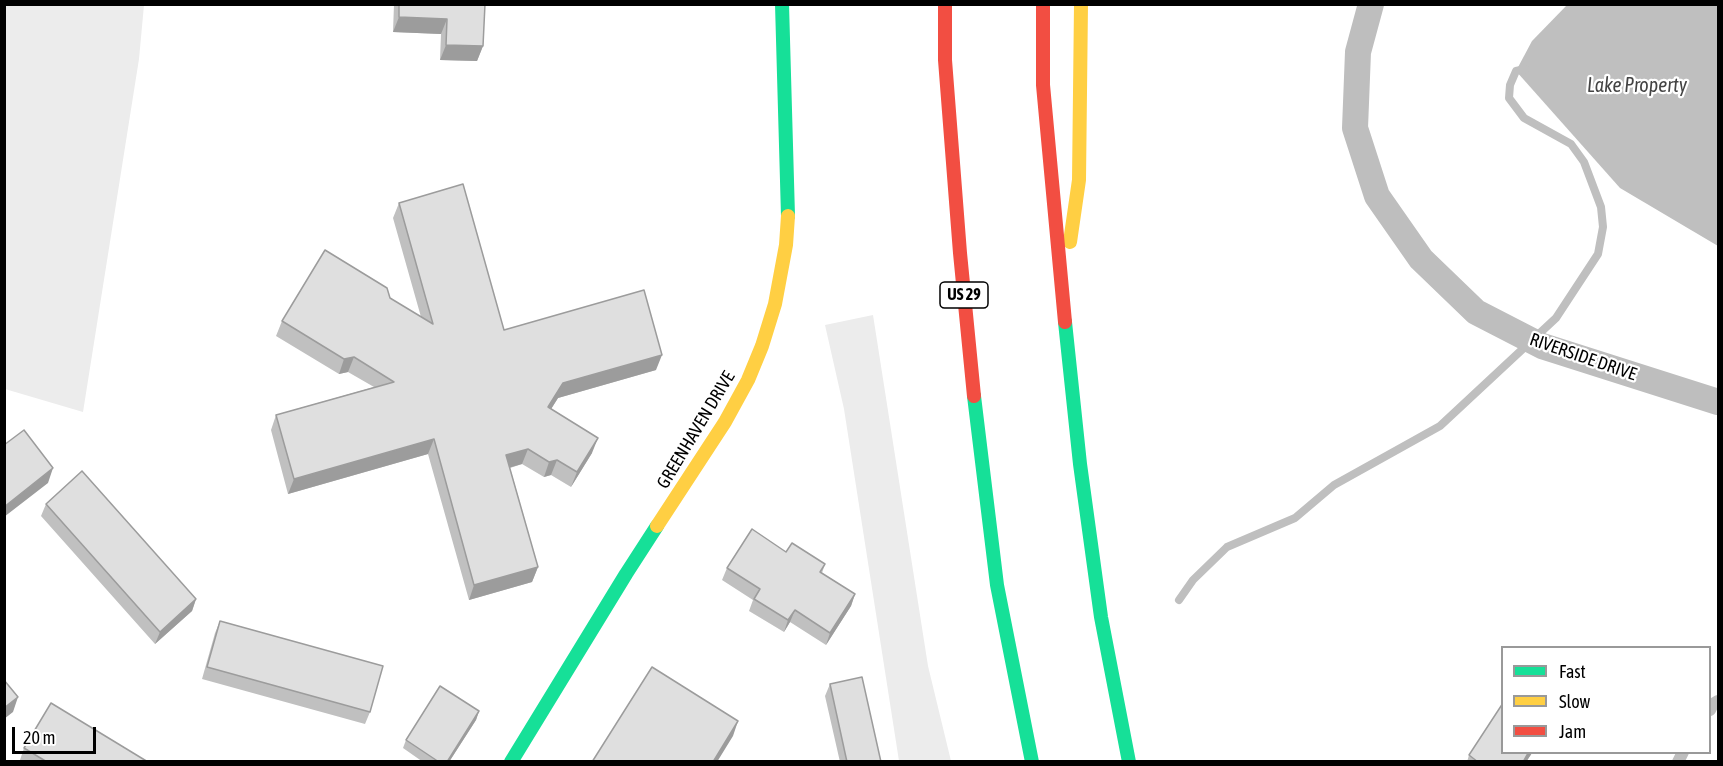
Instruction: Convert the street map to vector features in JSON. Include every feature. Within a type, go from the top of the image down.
[{"type":"main road","name":"GREENHAVEN DRIVE","points":[[511,762],[626,574],[725,422],[748,380],[762,346],[776,304],[786,245],[788,216],[782,4]]},
{"type":"main road","name":"US 29","points":[[945,4],[945,60],[960,253],[977,427],[997,585],[1032,762]]},
{"type":"main road","points":[[1043,4],[1043,85],[1080,464],[1101,617],[1130,762]]},
{"type":"main road","points":[[1062,297],[1079,180],[1081,4]]},
{"type":"street","name":"RIVERSIDE DRIVE","points":[[1371,4],[1358,52],[1355,128],[1377,196],[1421,259],[1476,312],[1542,346],[1719,402]]},
{"type":"shaded area","points":[[4,5],[144,5],[139,59],[83,412],[5,389]]},
{"type":"shaded area","points":[[873,315],[928,666],[951,761],[899,761],[844,409],[825,325]]},
{"type":"water","name":"Lake Property","points":[[1567,5],[1718,5],[1718,246],[1620,188],[1516,71],[1532,41]]},
{"type":"building","points":[[399,4],[485,4],[483,46],[446,45],[447,19],[399,17]]},
{"type":"building","points":[[463,184],[504,330],[644,290],[662,355],[563,383],[548,407],[598,438],[577,472],[557,460],[549,462],[528,449],[506,455],[538,567],[474,585],[434,439],[294,479],[276,415],[394,382],[354,357],[344,359],[282,321],[325,250],[387,288],[390,298],[433,324],[399,203]]},
{"type":"building","points":[[24,430],[53,468],[4,507],[4,445]]},
{"type":"building","points":[[82,471],[196,599],[160,632],[46,504]]},
{"type":"building","points":[[752,529],[786,552],[792,543],[825,564],[820,572],[855,594],[830,633],[795,610],[788,620],[754,599],[760,589],[727,568]]},
{"type":"building","points":[[220,621],[383,666],[370,712],[207,667]]},
{"type":"building","points":[[652,667],[738,721],[713,762],[592,762]]},
{"type":"building","points":[[862,677],[881,762],[847,762],[830,684]]},
{"type":"building","points":[[4,680],[18,697],[4,708]]},
{"type":"building","points":[[440,686],[479,711],[447,762],[439,762],[406,740]]},
{"type":"building","points":[[51,703],[148,762],[47,762],[24,748]]},
{"type":"building","points":[[1501,706],[1501,754],[1527,754],[1523,762],[1478,762],[1469,755]]},
{"type":"waterway","points":[[1179,600],[1193,580],[1227,547],[1295,518],[1334,485],[1440,426],[1556,318],[1598,254],[1603,227],[1601,207],[1584,162],[1571,144],[1524,118],[1509,98],[1510,85],[1516,71],[1525,69]]},
{"type":"traffic: fast","points":[[782,4],[788,216]]},
{"type":"traffic: fast","points":[[1065,322],[1080,464],[1101,617],[1129,762]]},
{"type":"traffic: fast","points":[[974,396],[997,585],[1032,762]]},
{"type":"traffic: fast","points":[[511,762],[657,526]]},
{"type":"traffic: slow","points":[[1070,242],[1079,180],[1081,4]]},
{"type":"traffic: slow","points":[[657,526],[725,422],[748,380],[762,346],[775,304],[786,245],[788,216]]},
{"type":"traffic: jam","points":[[945,4],[945,60],[974,396]]},
{"type":"traffic: jam","points":[[1043,4],[1043,85],[1065,322]]}]
